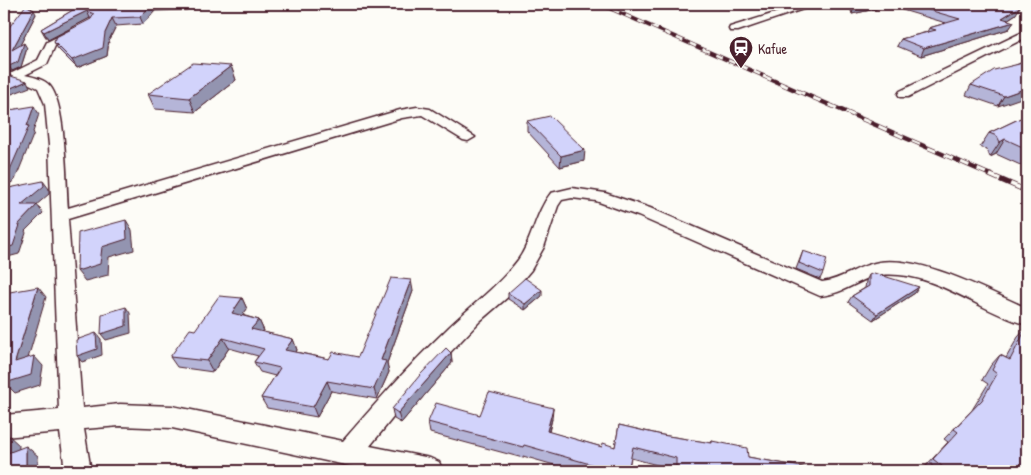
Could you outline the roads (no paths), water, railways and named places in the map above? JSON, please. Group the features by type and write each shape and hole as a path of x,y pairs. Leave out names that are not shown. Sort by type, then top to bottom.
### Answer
{"street":[{"path":"734,29 813,4"},
{"path":"8,76 43,62 55,41 84,27"},
{"path":"904,94 1027,33"},
{"path":"8,76 34,81 43,86 48,92 56,145 71,421 78,471"},
{"path":"60,216 400,114 417,111 425,112 468,137"},
{"path":"349,454 412,377 473,316 502,291 524,265 535,247 550,205 558,196 572,193 599,196 644,212 820,289 835,286 869,270 883,268 914,271 939,279 1027,317"},
{"path":"4,426 120,415 172,417 430,471"}],"railway":[{"path":"600,4 766,77"},
{"path":"763,76 993,176"},
{"path":"990,175 1027,191"}],"place":[{"name":"Kafue","path":"741,69"}]}
